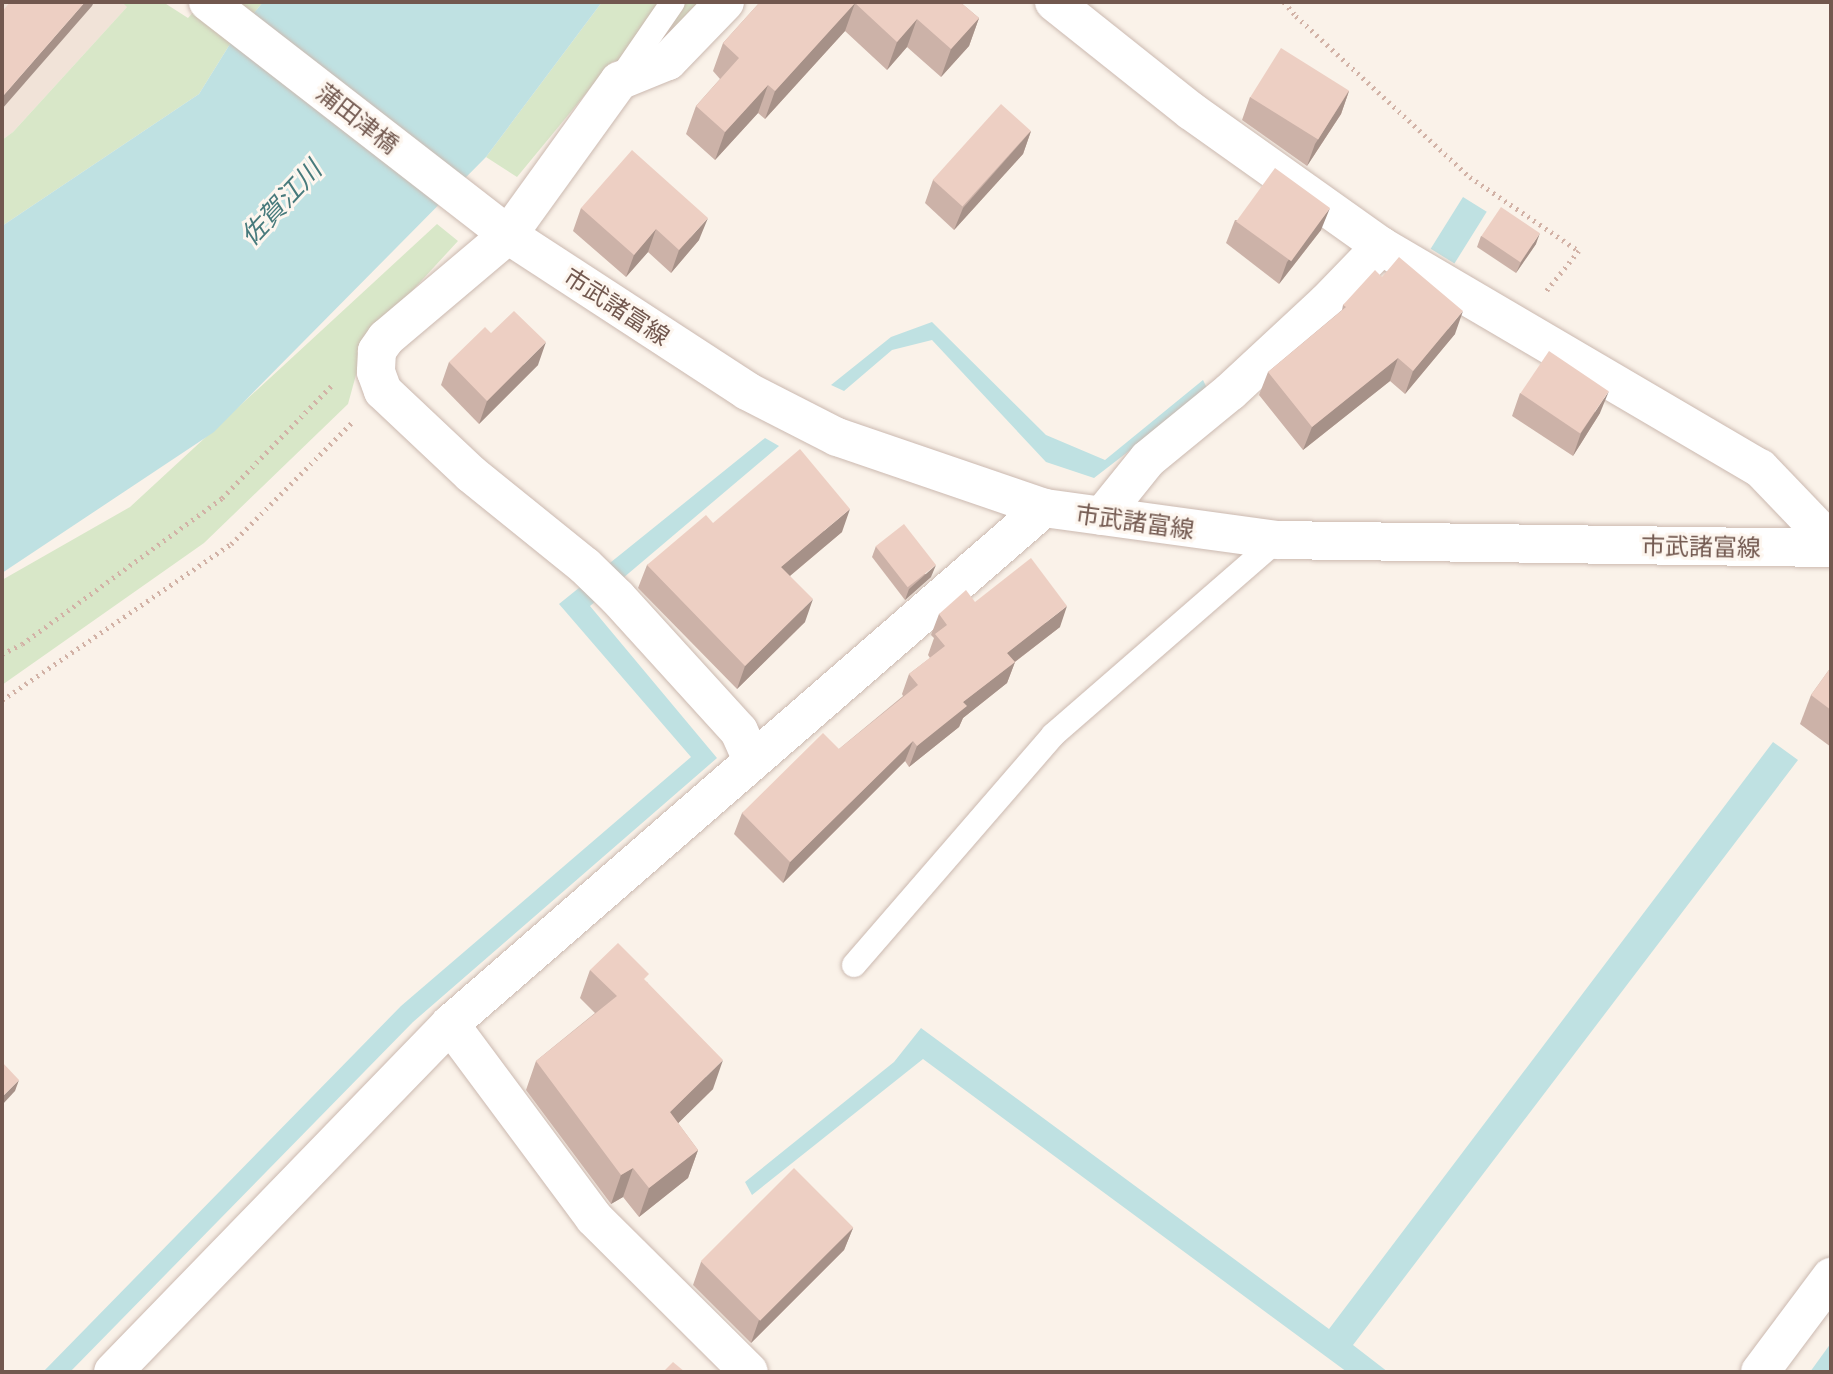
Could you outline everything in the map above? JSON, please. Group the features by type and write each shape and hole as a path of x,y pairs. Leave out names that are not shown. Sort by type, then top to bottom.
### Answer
{"street":[{"name":"蒲田津橋","path":"208,2 508,235"},
{"path":"724,2 668,61 619,81 508,235 386,338 377,351 376,372 383,391 471,474 585,566 617,597 739,731 752,760"},
{"path":"1054,2 1192,111 1381,246 1760,468 1831,542"},
{"name":"市武諸富線","path":"508,235 747,391 836,437 1044,508 1277,540 1831,548"},
{"path":"1102,516 1149,459 1230,392 1327,302 1381,246"},
{"path":"113,1372 450,1024 1044,508"},
{"path":"450,1024 594,1218 749,1372"},
{"path":"1760,1372 1831,1277"}],"lane":[{"path":"619,81 673,2"},
{"path":"854,965 1053,735 1277,540"}],"path":[{"path":"1284,2 1470,177 1579,251 1518,326"},
{"path":"2,654 22,644 222,498 350,367 377,351"},
{"path":"2,700 230,544 383,391"}],"shaded area":[{"path":"2,2 122,2 128,6 13,132 2,140"}],"green space":[{"path":"122,2 163,2 188,18 202,2 263,2 235,36 199,94 2,226 2,140 13,132 127,7"},
{"path":"602,2 708,2 663,51 612,62 517,177 486,157"},
{"path":"437,224 458,241 365,342 348,404 204,543 2,685 2,580 130,507"}],"water":[{"name":"佐賀江川","path":"263,2 602,2 486,157 214,432 2,573 2,226 199,94 235,36"},
{"path":"1463,197 1487,212 1454,264 1431,249"},
{"path":"932,322 1046,435 1105,460 1203,380 1208,390 1094,478 1046,462 932,340 892,350 844,391 831,385 891,337"},
{"path":"765,438 779,446 590,606 717,758 413,1022 70,1372 43,1372 401,1006 691,757 559,604"},
{"path":"1773,742 1798,760 1353,1345 1388,1372 1347,1372 923,1059 752,1195 745,1182 894,1062 921,1028 1329,1329"},
{"path":"1831,1343 1831,1372 1810,1372"}],"building":[{"path":"10,2 85,2 3,96 2,12"},
{"path":"760,2 960,2 979,18 951,49 917,19 897,42 855,3 775,91 768,85 725,132 696,106 739,58 723,43"},
{"path":"1281,48 1349,90 1318,140 1250,97"},
{"path":"1001,104 1031,131 962,207 933,180"},
{"path":"632,150 708,218 679,250 656,229 634,255 581,208"},
{"path":"1275,168 1330,208 1291,261 1236,221"},
{"path":"1501,207 1540,233 1520,262 1481,236"},
{"path":"1399,257 1463,311 1413,371 1398,358 1312,427 1268,372 1346,307 1343,305 1375,270 1382,277"},
{"path":"514,311 546,342 487,401 449,362 485,327 491,333"},
{"path":"1549,351 1609,391 1580,434 1520,393"},
{"path":"800,449 850,509 781,567 813,599 745,666 647,565 706,515 713,523"},
{"path":"904,524 936,565 908,587 876,546"},
{"path":"1031,558 1067,606 1007,653 1015,662 963,702 967,706 917,746 913,741 790,862 742,813 823,733 839,749 918,685 909,674 945,646 935,634 947,625 939,614 966,590 975,602"},
{"path":"1831,667 1831,710 1811,695"},
{"path":"618,943 649,974 644,979 723,1060 670,1112 698,1150 649,1188 633,1168 621,1175 536,1061 617,996 590,970"},
{"path":"2,1062 19,1080 2,1097"},
{"path":"794,1168 853,1227 760,1321 701,1261"},
{"path":"673,1362 685,1372 663,1372"}]}
